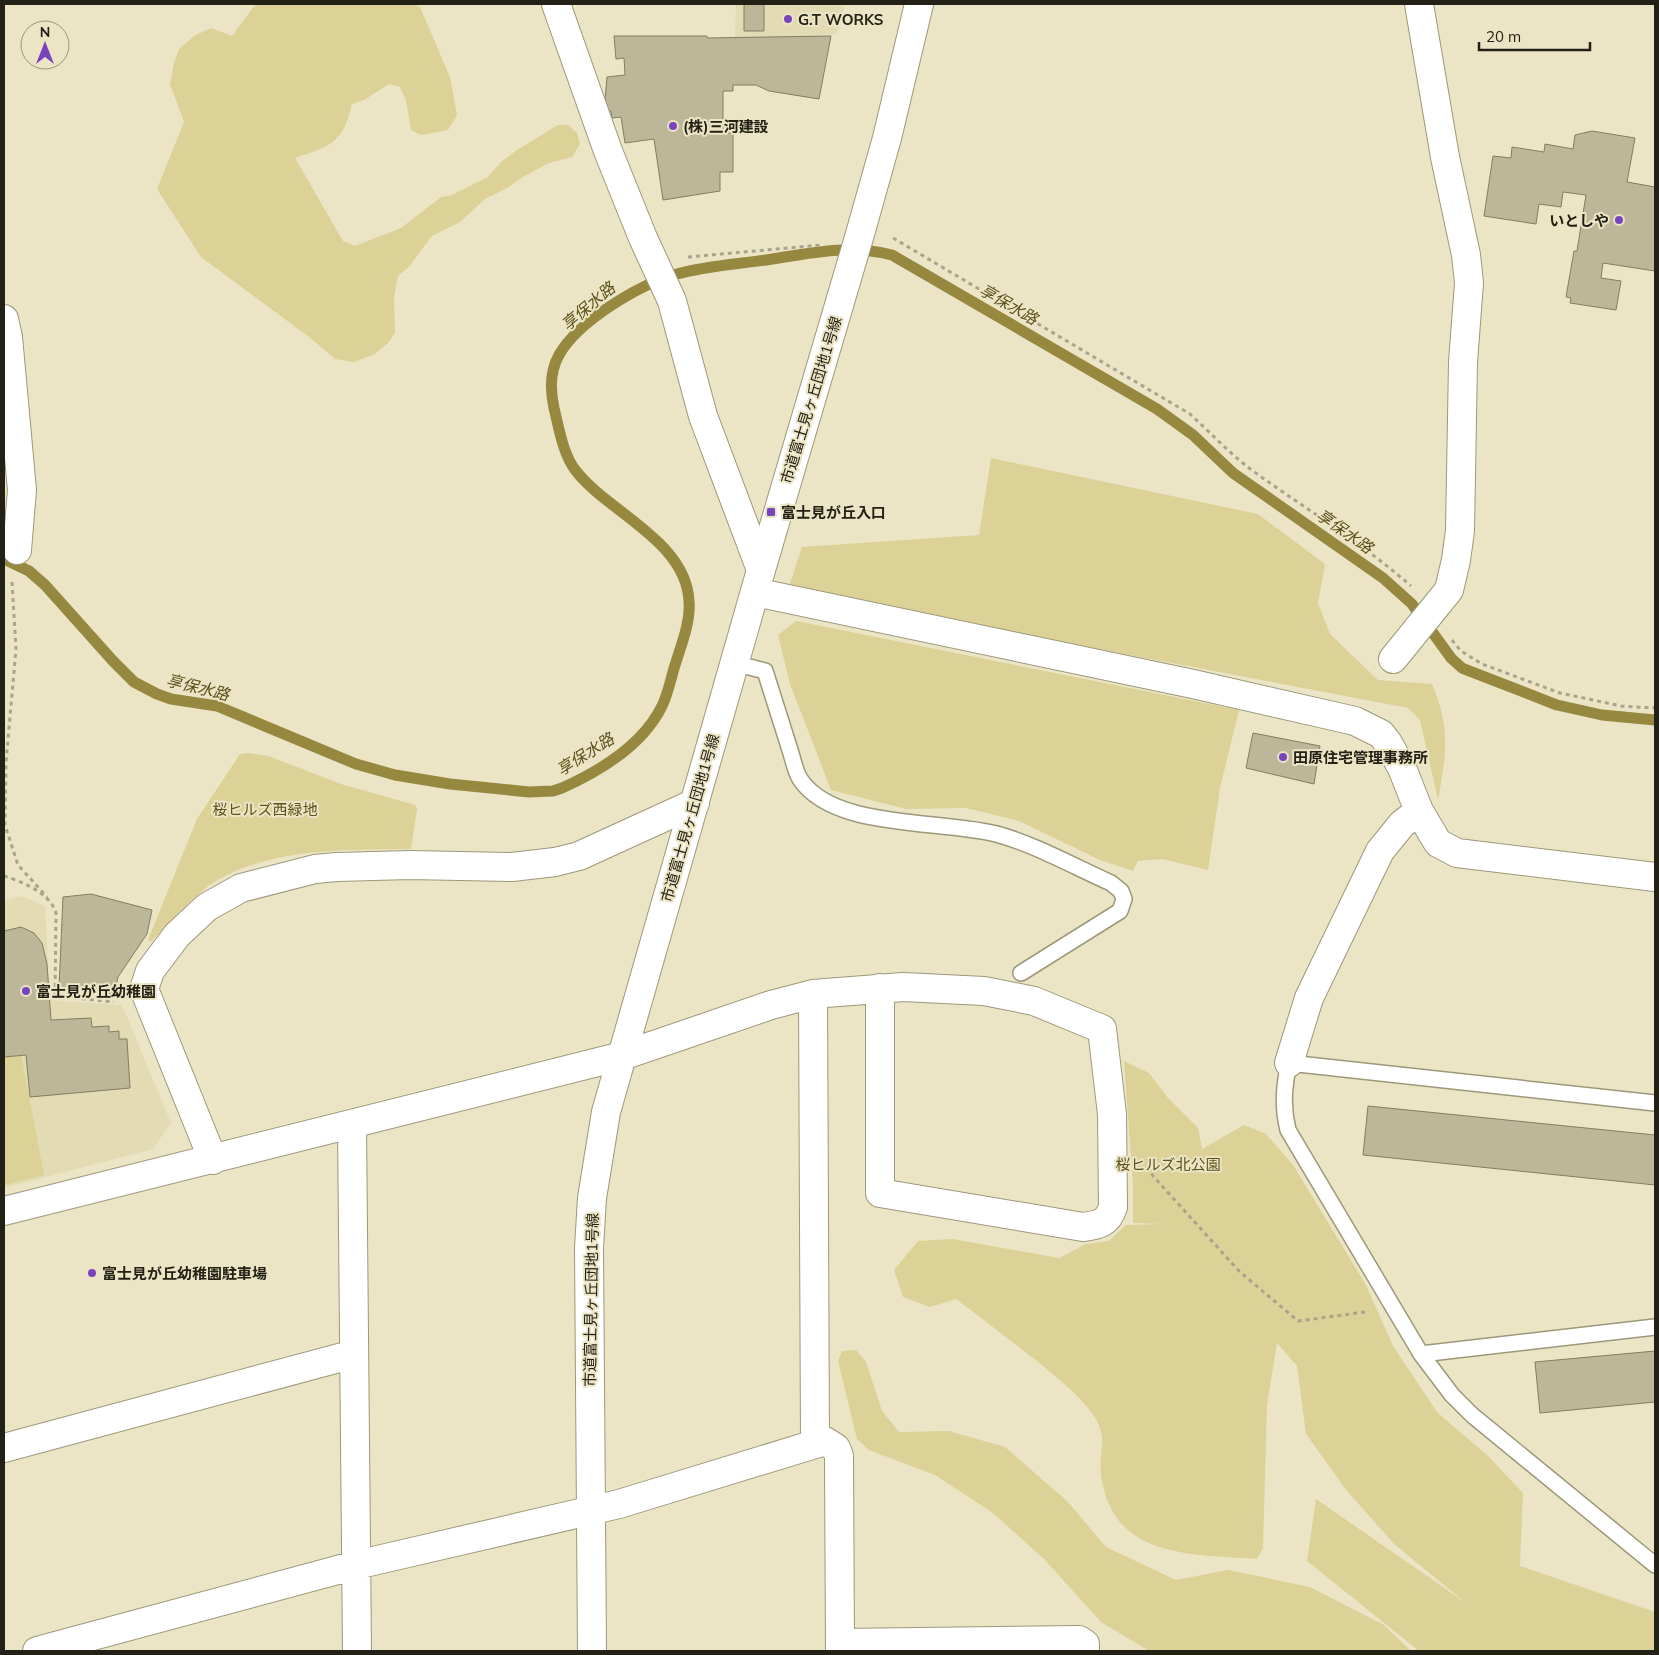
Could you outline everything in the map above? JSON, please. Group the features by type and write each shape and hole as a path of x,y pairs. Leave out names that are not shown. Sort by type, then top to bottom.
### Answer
{"street":[{"path":"556,4 608,151 642,238 661,278 683,334 704,416 758,581 1355,721 1381,734 1388,743 1402,768 1419,811 1438,843 1457,853 1655,877"},
{"name":"市道富士見ヶ丘団地1号線","path":"592,1651 588,1281 590,1223 601,1139 622,1056 734,663 860,234 919,4"},
{"path":"1394,659 1449,590 1453,577 1460,531 1463,362 1469,283 1466,255 1445,157 1419,4"},
{"path":"4,318 8,337 22,490 17,550"},
{"path":"213,1160 144,989 150,971 170,942 207,907 241,888 315,868 410,865 512,867 555,862 579,856 695,803"},
{"path":"1289,1063 1309,998 1380,851 1402,824 1419,811"},
{"path":"4,1211 622,1056 779,1003 813,994 880,988 966,989 1004,994 1034,1001 1102,1029 1110,1082 1113,1144 1113,1207 1110,1216 1104,1222 1083,1227 880,1194 880,988"},
{"path":"813,994 815,1443"},
{"path":"352,1125 357,1651"},
{"path":"4,1448 354,1354"},
{"path":"37,1651 356,1565 591,1511 825,1441 831,1443 839,1456 840,1647 1079,1640 1085,1644 1085,1651"}],"lane":[{"path":"734,663 765,671 800,778 812,792 830,803 859,814 893,821 975,829 999,835 1111,883 1121,891 1124,899 1120,911 1021,973"},
{"path":"1655,1103 1289,1063 1283,1098 1288,1130 1395,1307 1421,1354 1452,1395 1472,1415 1655,1565"},
{"path":"1421,1354 1655,1328"}],"path":[{"path":"887,236 896,239 991,298 1190,414 1246,466 1358,543 1436,608 1452,641 1461,651 1482,664 1578,698 1621,706 1655,708"},
{"path":"682,258 830,244"},
{"path":"17,550 12,576 16,649 6,762 5,825 18,865 54,905 56,913 55,996 115,1002"},
{"path":"4,876 47,897"},
{"path":"1143,1160 1153,1176 1239,1272 1298,1321 1395,1307"}],"shaded area":[{"name":"G.T WORKS","path":"736,4 845,4 837,34 758,39 735,38"},
{"path":"22,896 45,906 50,1000 122,1005 171,1123 153,1149 4,1188 4,900"}],"green space":[{"path":"414,4 420,7 450,77 457,115 448,130 421,135 411,130 406,100 400,87 389,84 364,100 352,104 344,127 334,141 318,150 295,158 343,241 355,246 401,228 441,197 452,195 488,177 500,163 517,150 558,125 568,125 577,133 580,144 572,157 549,163 521,178 509,187 485,199 460,222 432,236 408,268 398,276 394,297 395,333 388,343 375,354 354,362 335,359 309,337 201,257 157,189 184,122 170,84 179,49 194,36 211,28 232,36 255,5"},
{"path":"991,458 1258,514 1325,564 1318,603 1330,634 1378,680 1432,684 1442,714 1445,742 1445,755 1438,800 1420,720 1408,708 788,590 802,547 979,535"},
{"path":"796,621 1239,710 1220,788 1208,870 1162,859 1138,861 1133,871 1100,860 1019,821 966,808 906,809 831,790 790,684 778,635"},
{"name":"桜ヒルズ西緑地","path":"248,753 268,756 341,784 415,805 417,809 411,849 330,851 275,859 249,866 224,877 202,891 151,942 148,940 197,819 240,754"},
{"path":"21,1054 44,1175 4,1185 4,1056"},
{"name":"桜ヒルズ北公園","path":"1124,1061 1149,1073 1168,1098 1198,1128 1202,1149 1244,1125 1266,1134 1293,1165 1366,1285 1393,1346 1437,1412 1488,1456 1523,1493 1520,1566 1655,1612 1655,1651 1419,1651 1307,1561 1316,1499 1466,1603 1394,1544 1347,1491 1306,1434 1297,1366 1277,1343 1267,1405 1263,1548 1257,1559 1206,1556 1158,1547 1138,1537 1121,1523 1108,1503 1101,1475 1102,1439 1098,1424 1083,1402 1057,1378 956,1299 930,1307 903,1297 894,1270 918,1241 953,1239 1059,1258 1086,1244 1109,1241 1126,1225 1163,1224 1133,1223 1133,1184"},
{"path":"856,1350 866,1362 882,1411 899,1432 949,1431 1005,1447 1067,1501 1106,1547 1176,1580 1228,1570 1310,1587 1384,1625 1411,1651 1149,1651 1101,1622 1045,1560 993,1513 935,1475 869,1450 857,1439 838,1361 842,1351"}],"building":[{"path":"744,4 764,4 764,31 744,31"},
{"name":"(株)三河建設","path":"614,36 707,36 707,38 831,36 819,99 769,91 756,85 733,85 733,91 723,91 723,133 733,133 733,172 720,172 720,191 663,200 654,139 625,143 621,117 612,118 611,111 604,111 607,77 625,75 624,58 616,59"},
{"name":"いとしや","path":"1592,131 1635,138 1627,182 1655,187 1655,271 1603,263 1601,278 1621,281 1616,310 1570,303 1571,298 1566,297 1574,251 1577,251 1586,195 1563,192 1561,207 1539,204 1536,224 1484,216 1493,156 1511,158 1512,147 1544,152 1545,144 1573,149 1575,135"},
{"name":"田原住宅管理事務所","path":"1253,733 1320,746 1314,784 1246,768"},
{"path":"91,894 152,910 147,934 118,977 114,994 59,988 63,897"},
{"name":"富士見が丘幼稚園","path":"21,927 34,933 42,943 47,964 51,1020 91,1018 92,1027 109,1026 109,1032 119,1031 119,1039 127,1039 130,1088 30,1097 26,1055 4,1057 4,931"},
{"path":"1368,1106 1655,1135 1655,1185 1363,1155"},
{"path":"1655,1351 1655,1402 1540,1413 1535,1362"}],"waterway":[{"name":"享保水路","path":"4,559 29,571 45,585 134,682 157,694 171,699 217,706 356,764 395,775 450,784 529,792 553,791 562,788 591,774 619,755 632,745 654,720 667,694 684,637 689,601 685,580 675,561 644,529 590,486 572,465 560,433 552,394 552,374 559,355 580,329 595,317 628,295 662,279 710,267 814,252 860,250 892,255 1157,409 1193,435 1233,473 1383,578 1412,604 1451,658 1462,668 1557,705 1602,715 1655,720"}],"place":[{"name":"G.T WORKS","path":"788,19"},
{"name":"(株)三河建設","path":"673,126"},
{"name":"いとしや","path":"1619,220"},
{"name":"富士見が丘入口","path":"771,512"},
{"name":"田原住宅管理事務所","path":"1283,757"},
{"name":"富士見が丘幼稚園","path":"26,991"},
{"name":"富士見が丘幼稚園駐車場","path":"92,1273"}]}
